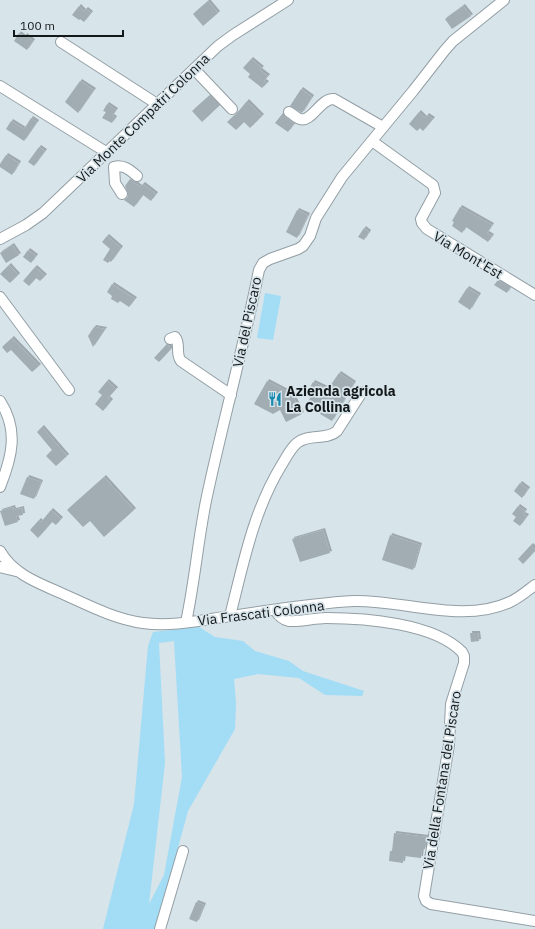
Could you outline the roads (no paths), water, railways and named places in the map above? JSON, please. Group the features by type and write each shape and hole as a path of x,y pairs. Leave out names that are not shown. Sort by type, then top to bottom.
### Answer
{"street":[{"name":"Via Monte Compatri Colonna","path":"0,239 26,225 37,217 229,37 288,0"},
{"name":"Via del Piscaro","path":"186,622 192,594 202,518 249,320 259,270 263,263 270,259 303,246 310,236 316,218 342,177 453,41 504,0"},
{"path":"61,42 157,104"},
{"path":"194,69 232,109"},
{"path":"0,86 104,154 114,167 115,183 122,194"},
{"path":"289,112 299,119 305,119 310,117 326,100 334,99 383,127"},
{"name":"Via Mont'Est","path":"372,141 434,185 435,193 421,219 427,229 535,295"},
{"path":"114,167 122,166 137,176"},
{"path":"0,297 70,390"},
{"path":"170,339 175,337 177,340 178,354 181,361 230,395"},
{"path":"230,616 255,523 263,500 275,476 291,450 298,443 308,438 328,436 337,431 362,392"},
{"path":"0,400 11,425 12,446 9,463 0,487"},
{"name":"Via Frascati Colonna","path":"0,551 18,572 50,588 120,618 154,624 186,622 275,610 363,601 450,610 480,610 511,602 535,585"},
{"path":"0,567 18,572"},
{"name":"Via della Fontana del Piscaro","path":"275,610 280,617 290,621 318,618 344,618 412,626 434,634 460,650 464,656 464,661 451,704 449,745 424,896 426,901 431,904 535,920"},
{"path":"160,929 183,850"}],"place":[{"name":"Azienda agricola La Collina","path":"275,399"}]}
